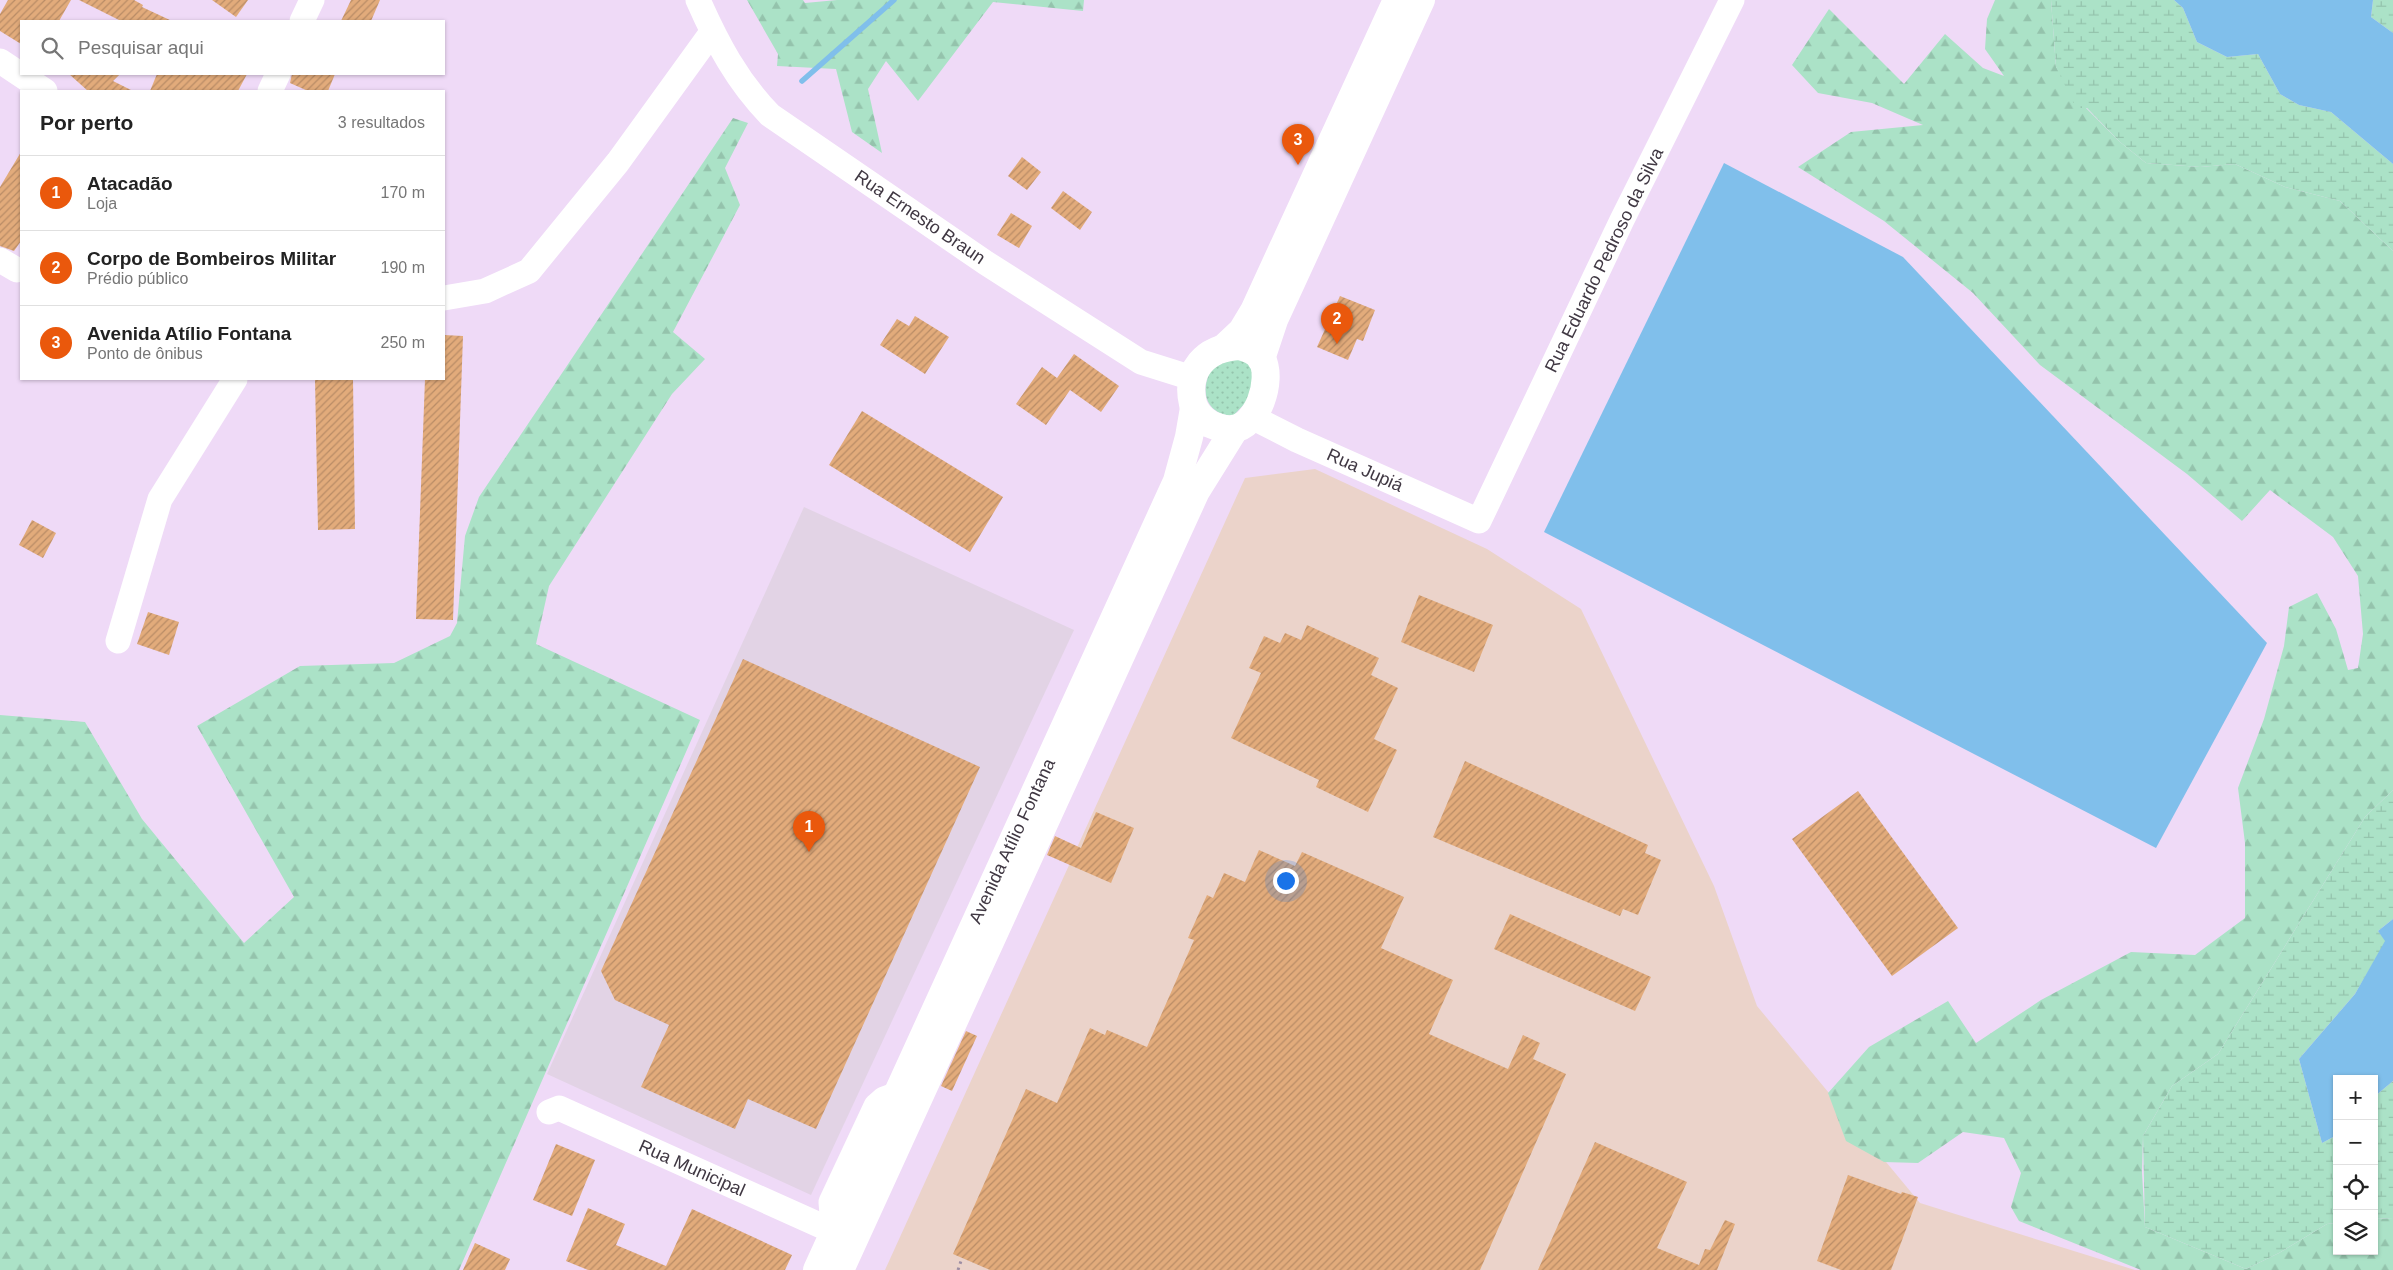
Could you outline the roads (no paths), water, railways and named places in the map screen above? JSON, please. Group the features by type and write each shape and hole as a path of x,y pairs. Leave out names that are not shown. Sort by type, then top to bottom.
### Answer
{"main road":[{"path":"1397,0 1254,310 1242,331 1225,347 1211,353 1200,363 1192,378 1191,392 1194,408 1204,421 1218,428 1243,423 1264,393 1266,377 1262,359 1274,320 1421,0"},
{"path":"1225,347 1245,348 1251,350 1262,359"},
{"name":"Avenida Atílio Fontana","path":"817,1270 895,1095 1177,481 1189,438 1194,408"},
{"name":"Avenida Atílio Fontana","path":"840,1270 1196,491 1243,423"}],"street":[{"path":"302,20 312,0"},
{"name":"Rua Ernesto Braun","path":"698,0 731,68 745,88 770,115 986,263 1142,362 1192,378"},
{"name":"Rua Eduardo Pedroso da Silva","path":"1479,521 1617,229 1732,0"},
{"path":"445,298 485,291 529,271 618,162 712,32"},
{"path":"0,61 20,74"},
{"path":"21,75 44,90"},
{"path":"270,90 278,75"},
{"path":"118,641 160,499 234,380"},
{"name":"Rua Jupiá","path":"1243,423 1297,440 1479,521"},
{"name":"Rua Municipal","path":"549,1112 559,1108 836,1229"}],"water":[{"path":"2174,0 2373,0 2371,17 2393,33 2393,164 2331,112 2299,105 2280,94 2258,54 2227,57 2197,42 2183,8"},
{"path":"1724,163 1903,257 2267,643 2156,848 1544,532"},
{"path":"2393,919 2393,1081 2378,1094 2378,1075 2333,1075 2333,1137 2322,1143 2299,1059 2355,994 2385,941 2378,931"}],"waterway":[{"path":"802,81 894,0"}],"place":[{"name":"Avenida Atílio Fontana","path":"1298,165"},
{"name":"Corpo de Bombeiros Militar","path":"1337,344"},
{"name":"Atacadão","path":"809,852"}]}
